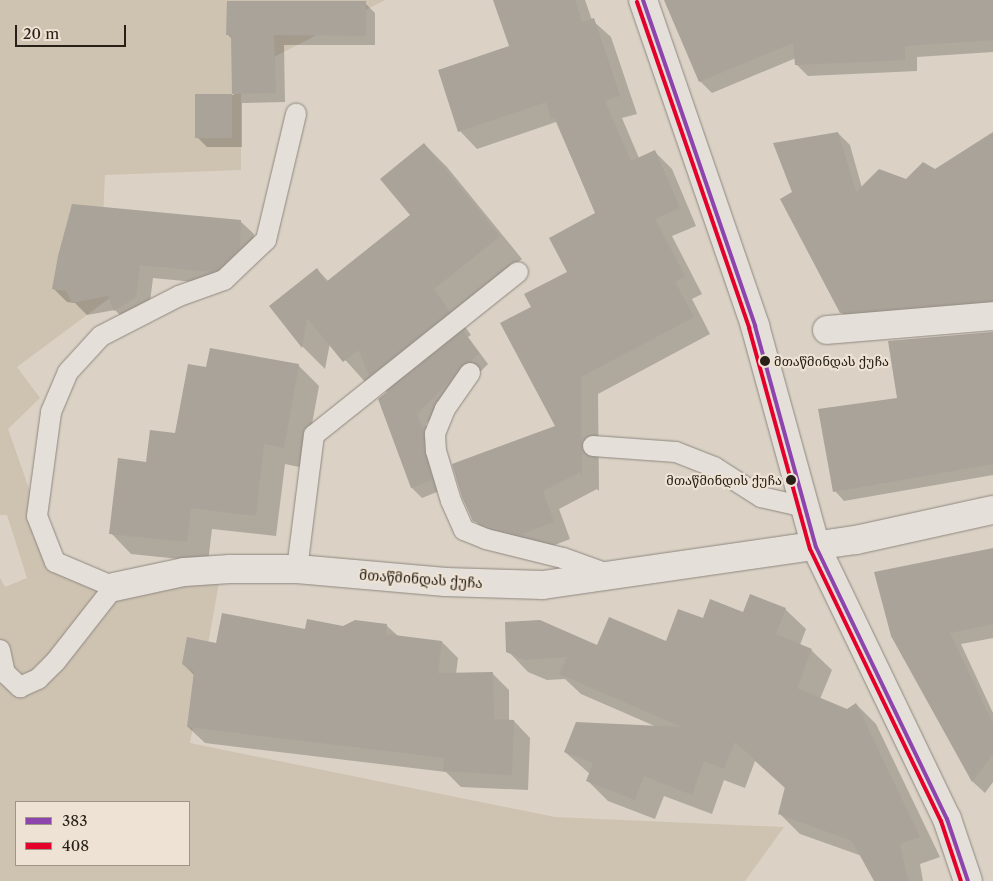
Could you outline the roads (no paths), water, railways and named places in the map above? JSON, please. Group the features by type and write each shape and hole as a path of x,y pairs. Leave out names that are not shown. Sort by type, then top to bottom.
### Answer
{"street":[{"path":"643,0 755,326 816,547 947,819 968,881"},
{"path":"827,330 993,316"},
{"name":"მთაწმინდას ქუჩა","path":"114,587 184,572 230,569 297,569 445,582 543,585 816,547 993,510"}],"lane":[{"path":"0,650 5,673 20,687 38,679 56,661 114,587 55,562 37,516 51,412 68,372 101,336 179,296 224,280 266,240 296,114"},
{"path":"297,569 314,435 518,272"},
{"path":"470,373 445,410 435,434 436,451 451,501 464,530 486,538 564,558 612,575"},
{"path":"593,446 676,452 714,467 761,497 805,507"}],"place":[{"name":"მთაწმინდას ქუჩა","path":"765,361"},
{"name":"მთაწმინდის ქუჩა","path":"791,480"}]}
